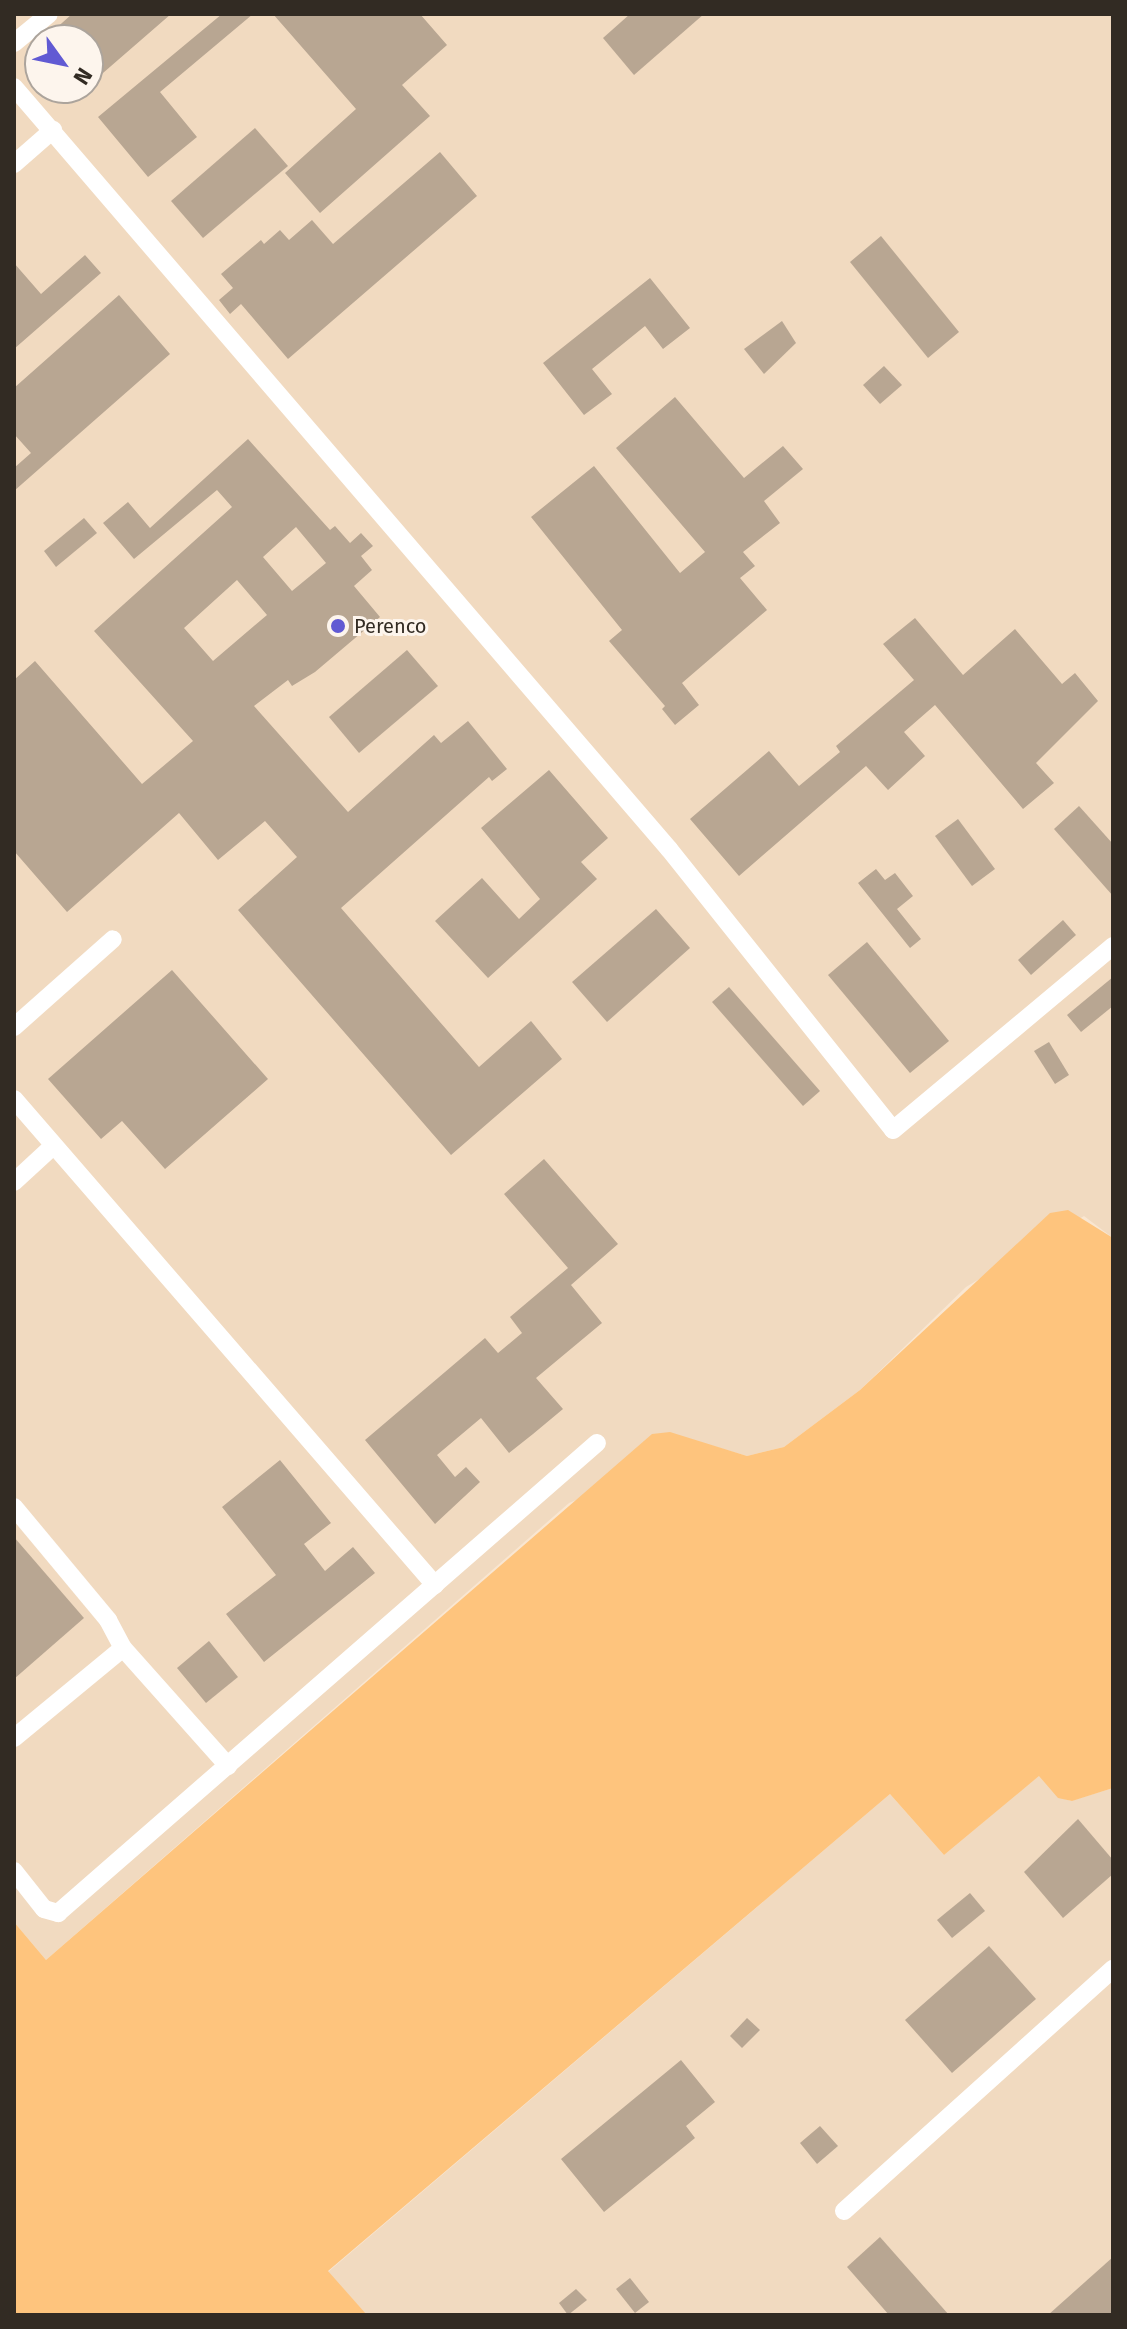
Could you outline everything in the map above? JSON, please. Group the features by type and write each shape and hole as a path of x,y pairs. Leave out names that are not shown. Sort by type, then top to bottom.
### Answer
{"street":[{"path":"14,43 49,14"},
{"path":"14,87 669,849 893,1130 1113,946"},
{"path":"14,164 53,130"},
{"path":"14,1027 113,939"},
{"path":"14,1099 435,1585"},
{"path":"14,1182 53,1146"},
{"path":"14,1871 44,1909 58,1913 597,1443"},
{"path":"14,1507 108,1620 123,1648 228,1766"},
{"path":"14,1738 123,1648"},
{"path":"844,2211 1113,1969"}],"shaded area":[{"path":"14,14 1113,14 1113,1238 1084,1216 966,1287 860,1390 784,1447 747,1456 710,1445 569,1503 46,1960 14,1922"},
{"path":"1068,1210 1113,1238 1113,1788 1072,1801 1058,1798 1039,1776 944,1855 890,1794 328,2271 367,2315 14,2315 14,1922 46,1960 652,1434 670,1432 747,1456 784,1447 860,1390 1050,1213"},
{"path":"1040,1775 1058,1797 1071,1801 1113,1788 1113,2315 367,2315 328,2272 890,1794 944,1855"}],"building":[{"path":"72,14 171,14 104,72 104,24 61,24"},
{"path":"222,14 253,14 160,92 197,137 148,177 98,117"},
{"path":"273,14 420,14 447,45 402,85 430,116 320,213 285,173 356,109"},
{"path":"630,14 704,14 634,75 603,38"},
{"path":"255,128 288,166 203,238 171,201"},
{"path":"440,152 477,196 288,359 241,304 230,314 219,300 233,288 221,274 261,240 264,244 280,230 289,240 312,220 333,244"},
{"path":"881,236 959,332 928,358 850,262"},
{"path":"85,255 101,273 14,349 14,263 41,294"},
{"path":"650,278 690,328 663,349 645,326 592,369 612,394 584,415 543,363"},
{"path":"119,295 170,354 14,491 14,468 31,453 14,434 14,388"},
{"path":"782,321 796,343 764,374 744,349"},
{"path":"884,366 902,385 880,404 863,385"},
{"path":"675,397 744,478 783,446 803,469 764,501 780,523 743,552 755,566 740,578 767,610 682,683 699,705 675,725 662,709 665,706 609,641 622,630 531,517 594,466 680,573 705,552 616,448"},
{"path":"248,439 330,530 335,526 350,543 361,533 373,546 361,556 372,570 354,586 380,617 315,672 292,686 288,680 254,706 348,812 434,735 441,743 468,721 507,769 492,781 489,777 341,908 479,1067 531,1021 562,1059 451,1155 238,910 297,857 265,821 218,860 179,813 67,912 14,851 14,680 35,661 142,784 193,741 94,631 232,507 217,490 134,559 103,523 128,502 150,528","holes":["296,527 326,563 292,591 263,557","237,580 267,615 213,661 184,628"]},
{"path":"84,518 97,533 56,567 44,551"},
{"path":"915,618 963,675 1015,629 1062,684 1075,673 1098,701 1036,763 1054,783 1023,809 935,705 904,732 925,756 888,790 866,766 739,876 690,819 769,751 799,786 840,752 836,746 914,680 883,644"},
{"path":"407,650 438,686 359,753 329,717"},
{"path":"549,770 608,838 581,862 597,879 488,978 435,921 482,878 519,919 540,899 481,828"},
{"path":"1079,806 1113,844 1113,896 1054,829"},
{"path":"958,819 995,869 972,886 935,836"},
{"path":"876,869 885,880 895,873 913,896 897,909 921,939 910,948 858,883"},
{"path":"656,909 690,948 607,1022 572,982"},
{"path":"1063,920 1076,935 1031,975 1018,960"},
{"path":"867,942 949,1041 910,1073 828,975"},
{"path":"172,970 268,1079 165,1169 122,1121 101,1139 48,1079"},
{"path":"1113,977 1113,1006 1081,1032 1067,1015"},
{"path":"729,987 820,1091 803,1106 712,1002"},
{"path":"1049,1042 1069,1075 1055,1084 1034,1051"},
{"path":"544,1159 618,1244 571,1285 602,1323 536,1378 563,1409 533,1434 509,1453 481,1418 437,1455 455,1477 466,1467 480,1482 435,1524 365,1440 485,1338 498,1353 522,1333 510,1317 568,1268 504,1194"},
{"path":"280,1460 331,1523 304,1544 325,1571 353,1547 375,1573 264,1662 226,1614 276,1575 222,1507"},
{"path":"14,1537 84,1618 14,1679"},
{"path":"209,1641 238,1677 206,1703 177,1668"},
{"path":"1078,1819 1113,1860 1113,1874 1063,1918 1024,1872"},
{"path":"970,1893 985,1911 952,1938 937,1920"},
{"path":"989,1946 1036,1999 952,2073 905,2020"},
{"path":"747,2018 760,2030 742,2048 730,2036"},
{"path":"681,2060 715,2102 686,2126 695,2138 604,2212 561,2159"},
{"path":"820,2126 838,2146 817,2164 800,2143"},
{"path":"880,2237 949,2315 889,2315 847,2267"},
{"path":"1113,2257 1113,2315 1048,2315"},
{"path":"630,2278 649,2302 635,2313 616,2289"},
{"path":"576,2289 587,2300 568,2315 559,2303"}],"place":[{"name":"Perenco","path":"338,626"}]}
